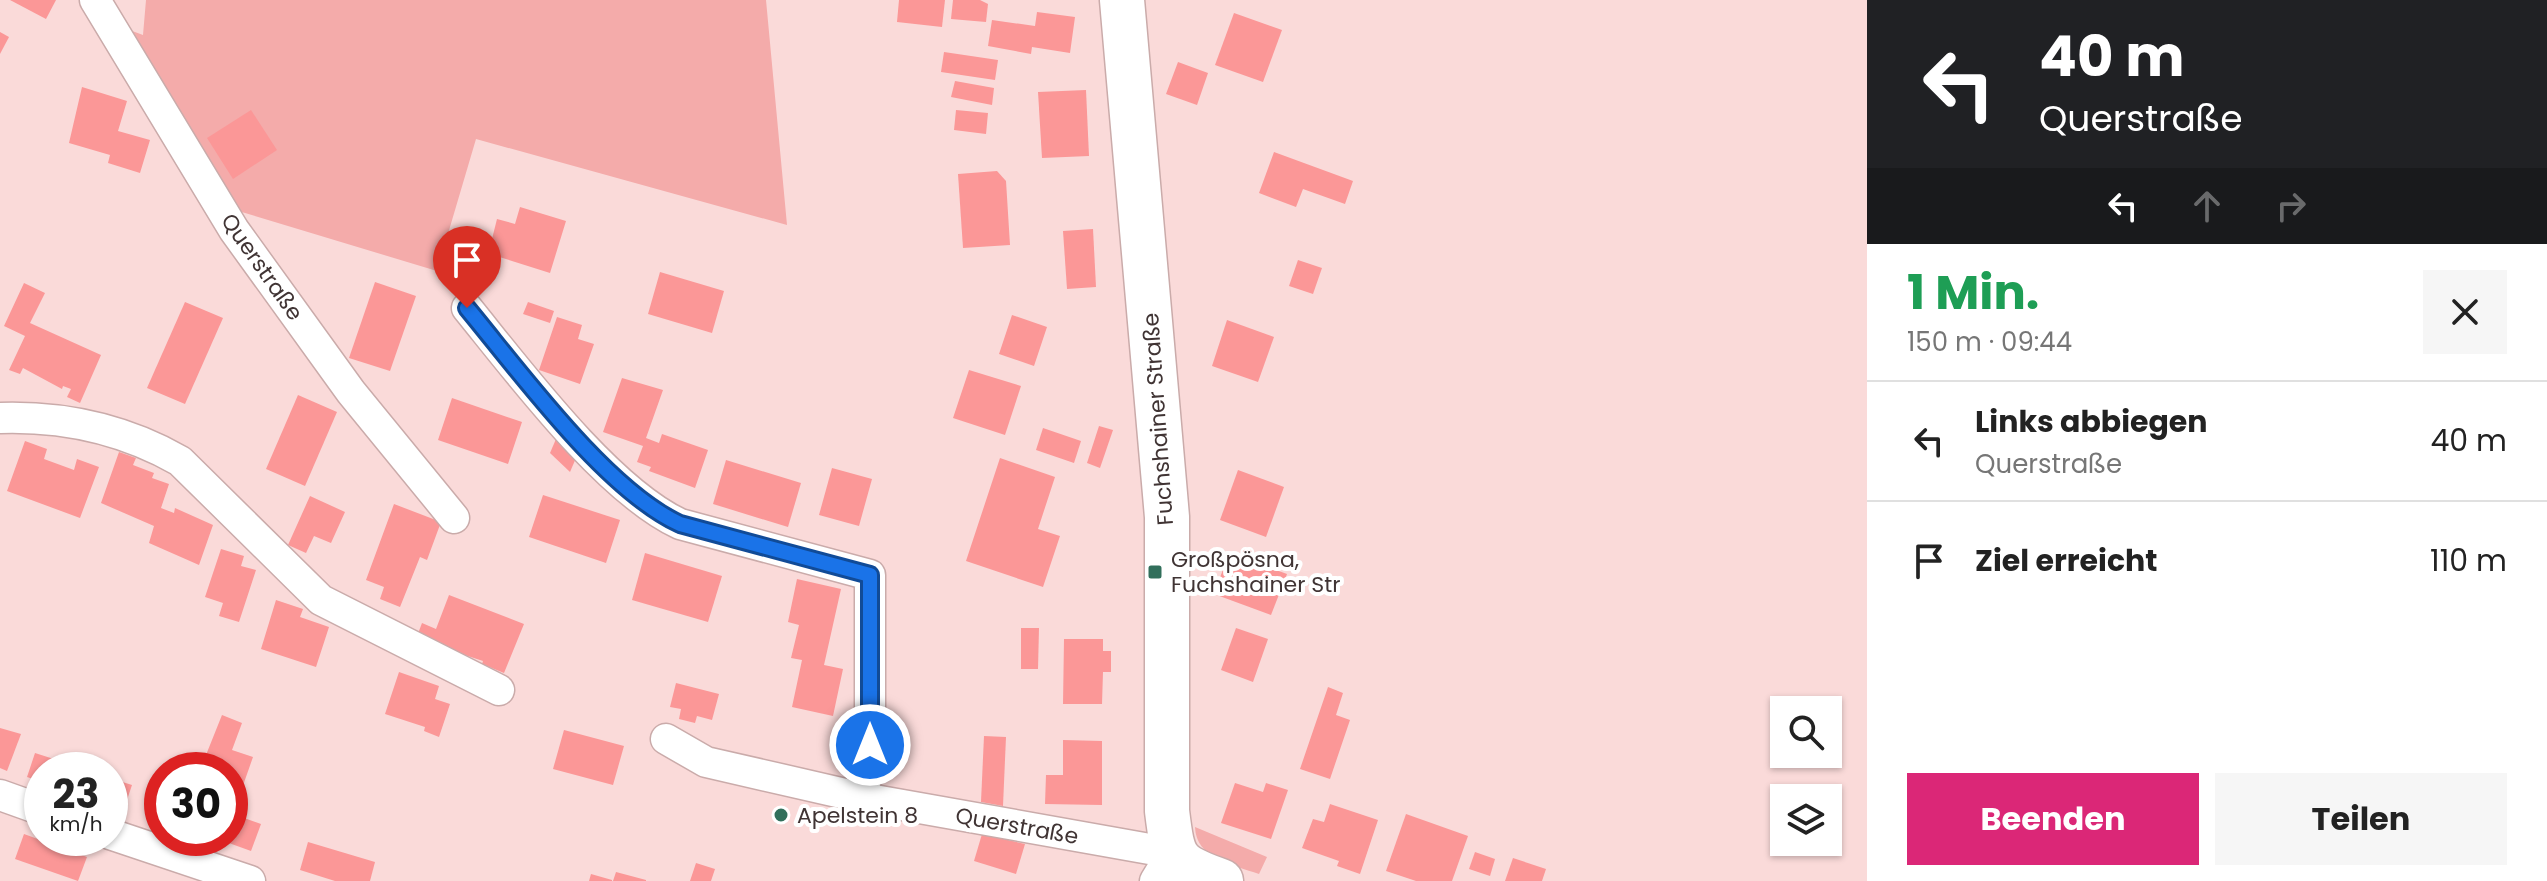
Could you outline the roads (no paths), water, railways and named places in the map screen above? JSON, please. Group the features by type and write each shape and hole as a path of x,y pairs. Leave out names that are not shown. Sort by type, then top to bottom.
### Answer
{"street":[{"name":"Querstraße","path":"95,0 234,230 351,392 454,518"},
{"name":"Fuchshainer Straße","path":"1122,0 1167,517 1167,811 1163,867"},
{"path":"467,308 585,446 657,514 680,524 870,575 870,745 863,798"},
{"path":"0,418 55,419 87,424 158,449 180,461 321,600 499,690"},
{"name":"Querstraße","path":"666,739 706,762 1163,867"},
{"path":"0,795 24,804"},
{"path":"128,840 250,881"},
{"path":"1163,867 1186,869 1221,881"}],"place":[{"name":"Großpösna, Fuchshainer Str","path":"1155,572"},
{"name":"Apelstein 8","path":"781,815"}]}
